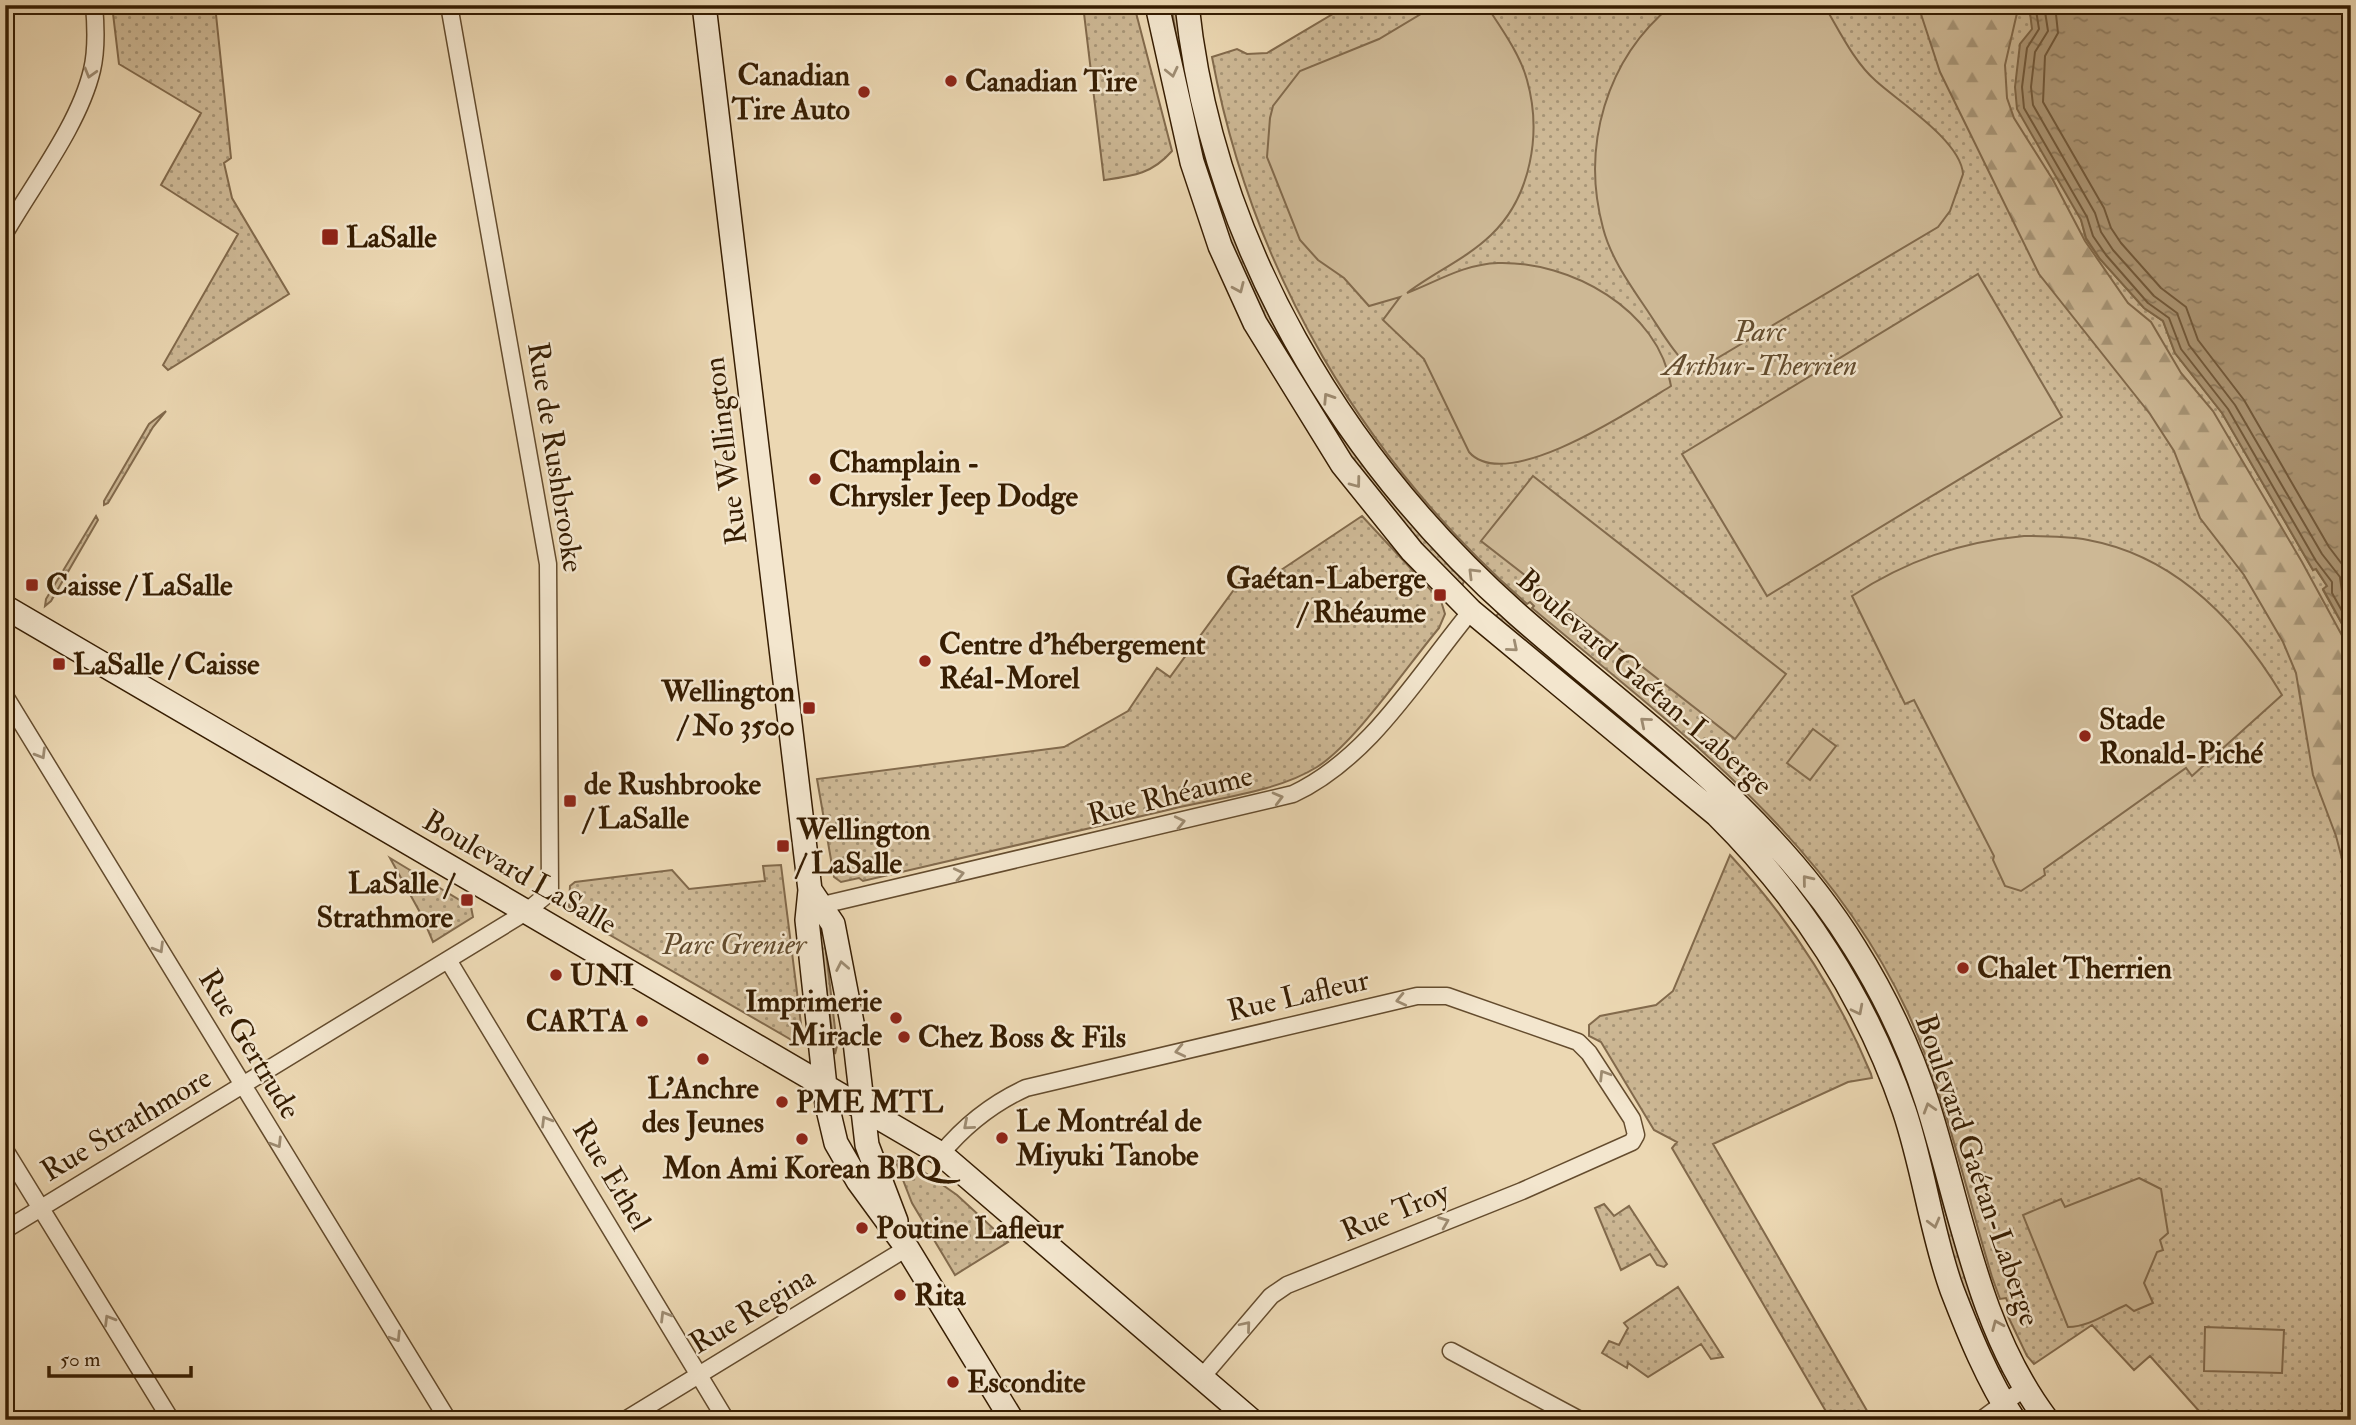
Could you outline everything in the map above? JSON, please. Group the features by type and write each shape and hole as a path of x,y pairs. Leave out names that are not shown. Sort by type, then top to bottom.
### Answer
{"main road":[{"name":"Rue Wellington","path":"704,5 813,901 807,920 831,1130 842,1154 907,1248 1012,1420"},
{"name":"Boulevard Gaétan-Laberge","path":"1157,5 1186,139 1220,246 1269,347 1313,421 1368,499 1412,551 1471,611 1717,815 1759,858 1795,902 1832,961 1884,1061 1904,1111 1952,1289 2009,1411"},
{"name":"Boulevard Gaétan-Laberge","path":"1187,5 1212,132 1251,247 1295,343 1349,429 1446,545 1516,613 1707,775 1758,822 1810,883 1854,947 1894,1020 1913,1063 1927,1100 1979,1282 2026,1387 2047,1420"},
{"path":"1186,139 1212,132"},
{"name":"Boulevard LaSalle","path":"10,614 941,1154 1251,1420"},
{"name":"Rue Wellington","path":"813,901 833,924 854,1033 867,1145 907,1248"}],"street":[{"path":"5,233 65,130 86,88 96,50 94,5"},
{"name":"Rue de Rushbrooke","path":"449,5 548,564 551,883 547,897 526,912"},
{"name":"Rue Rhéaume","path":"813,901 1212,815 1299,791 1332,772 1362,744 1471,611"},
{"name":"Rue Gertrude","path":"5,696 448,1420"},
{"name":"Rue Strathmore","path":"5,1230 526,912"},
{"name":"Rue Ethel","path":"448,960 726,1420"},
{"name":"Rue Lafleur","path":"941,1154 973,1119 1026,1088 1430,995 1447,996 1578,1042 1590,1053 1632,1119 1636,1135"},
{"name":"Rue Troy","path":"1202,1377 1271,1296 1287,1285 1522,1191 1626,1146 1636,1135"},
{"path":"5,1150 171,1420"},
{"name":"Rue Regina","path":"625,1420 907,1248"},
{"path":"1451,1351 1580,1420"},
{"path":"1981,1420 2009,1411 2026,1387"}],"green space":[{"path":"112,5 215,5 231,158 224,163 232,198 289,294 168,370 163,365 238,234 161,185 201,113 119,64"},
{"path":"1083,5 1134,5 1172,151 1157,165 1141,173 1104,180"},
{"path":"1171,5 1178,5 1199,122 1196,123 1184,82"},
{"name":"Parc Arthur-Therrien","path":"1348,5 2015,5 2017,13 2030,13 2086,239 2100,259 2144,308 2163,321 2175,353 2222,413 2313,570 2315,568 2327,586 2323,590 2351,640 2351,1420 2207,1420 2150,1356 2134,1370 2092,1325 2034,1364 2027,1356 2005,1310 2010,1308 2006,1298 2000,1299 1992,1277 1944,1109 1921,1043 1874,949 1835,892 1791,839 1743,789 1692,742 1532,608 1534,606 1530,602 1527,604 1468,548 1414,488 1366,424 1323,357 1286,287 1255,213 1230,136 1212,57 1237,49 1247,54 1267,53"},
{"path":"1436,5 1486,5 1510,41 1524,70 1531,100 1533,142 1524,183 1505,220 1471,251 1407,293 1462,270 1486,264 1526,265 1554,271 1607,295 1630,313 1649,334 1663,359 1671,386 1601,428 1570,443 1540,456 1511,463 1487,462 1469,452 1424,359 1383,320 1400,297 1369,306 1344,278 1318,260 1300,240 1267,157 1273,106 1300,71 1379,39"},
{"path":"1672,5 1824,5 1861,65 1941,136 1960,161 1963,174 1950,211 1938,227 1694,372 1670,344 1616,261 1603,228 1595,166 1604,106 1615,78 1630,51 1649,27"},
{"path":"1918,5 2015,5 2017,13 2005,65 2007,98 2014,118 2053,180 2085,241 2128,303 2151,322 2181,373 2213,411 2302,562 2351,652 2351,893 2336,836 2313,775 2296,673 2283,642 2244,575 2200,518 2174,451 2150,414 2039,274 1940,72"},
{"path":"1207,149 1253,280 1280,338 1302,376 1350,448 1405,517 1464,581 1462,586 1376,490 1337,439 1302,385 1243,272 1220,212 1201,150"},
{"path":"1978,274 2062,417 1767,596 1682,454"},
{"path":"166,411 153,427 108,503 104,505 149,424"},
{"path":"1533,476 1786,674 1735,739 1481,541"},
{"path":"96,516 98,520 51,601 45,606 46,599"},
{"path":"1362,516 1441,601 1445,614 1439,628 1381,702 1348,740 1317,767 1284,783 1246,793 863,881 859,878 841,882 834,877 817,779 1064,747 1128,711 1157,668 1170,677 1241,580 1253,586 1263,582"},
{"name":"Stade Ronald-Piché","path":"2024,536 2088,540 2120,548 2176,577 2224,618 2265,668 2282,695 2192,776 2186,768 2044,869 2045,875 2021,891 2005,886 1993,860 1994,856 1914,700 1905,704 1852,596 1913,563 1934,555 1977,543"},
{"path":"1499,613 1714,798 1792,880 1826,925 1823,927 1495,617"},
{"path":"1813,729 1836,746 1810,780 1787,763"},
{"path":"1730,855 1773,905 1810,958 1843,1014 1872,1078 1848,1082 1713,1144 1870,1416 1864,1420 1831,1420 1672,1148 1677,1142 1654,1130 1601,1042 1589,1036 1589,1025 1600,1016 1656,1005 1673,991"},
{"path":"390,858 471,907 473,917 433,942"},
{"name":"Parc Grenier","path":"781,865 802,1032 795,1042 577,916 569,907 570,886 575,882 672,870 689,889 765,881 763,866"},
{"path":"824,934 837,1046 835,1054 819,935"},
{"path":"1847,957 1870,996 1905,1074 1958,1254 1978,1311 2005,1370 2003,1372 1999,1371 1976,1324 1844,960"},
{"path":"901,1156 957,1195 1008,1242 955,1275 912,1203 896,1162"},
{"path":"2139,1178 2161,1189 2168,1233 2160,1240 2163,1250 2157,1252 2144,1283 2153,1303 2134,1311 2126,1305 2091,1322 2068,1327 2023,1215 2061,1199 2065,1207"},
{"path":"1604,1204 1614,1216 1629,1206 1667,1264 1664,1267 1657,1265 1650,1254 1621,1270 1595,1208"},
{"path":"1678,1287 1723,1357 1711,1359 1701,1344 1648,1377 1628,1363 1627,1368 1602,1353 1609,1341 1619,1345 1628,1328 1624,1323"},
{"path":"2205,1327 2284,1330 2282,1373 2204,1371"}],"water":[{"path":"2015,5 2351,5 2351,640 2323,589 2327,586 2316,569 2313,570 2222,413 2175,353 2163,321 2144,308 2100,259 2086,238 2081,220 2017,109 2015,87 2020,44 2032,29 2030,13 2017,13"}],"place":[{"name":"Canadian Tire","path":"951,81"},
{"name":"Canadian Tire Auto","path":"864,92"},
{"name":"LaSalle","path":"330,237"},
{"name":"Champlain - Chrysler Jeep Dodge","path":"815,479"},
{"name":"Caisse / LaSalle","path":"32,585"},
{"name":"Gaétan-Laberge / Rhéaume","path":"1440,595"},
{"name":"Centre d'hébergement Réal-Morel","path":"925,661"},
{"name":"LaSalle / Caisse","path":"59,664"},
{"name":"Wellington / No 3500","path":"809,708"},
{"name":"Stade Ronald-Piché","path":"2085,736"},
{"name":"de Rushbrooke / LaSalle","path":"570,801"},
{"name":"Wellington / LaSalle","path":"783,846"},
{"name":"LaSalle / Strathmore","path":"467,900"},
{"name":"Chalet Therrien","path":"1963,968"},
{"name":"UNI","path":"556,975"},
{"name":"Imprimerie Miracle","path":"896,1018"},
{"name":"CARTA","path":"642,1021"},
{"name":"Chez Boss & Fils","path":"904,1037"},
{"name":"L'Anchre des Jeunes","path":"703,1059"},
{"name":"PME MTL","path":"782,1102"},
{"name":"Le Montréal de Miyuki Tanobe","path":"1002,1138"},
{"name":"Mon Ami Korean BBQ","path":"802,1139"},
{"name":"Poutine Lafleur","path":"862,1228"},
{"name":"Rita","path":"900,1295"},
{"name":"Escondite","path":"953,1382"}]}
